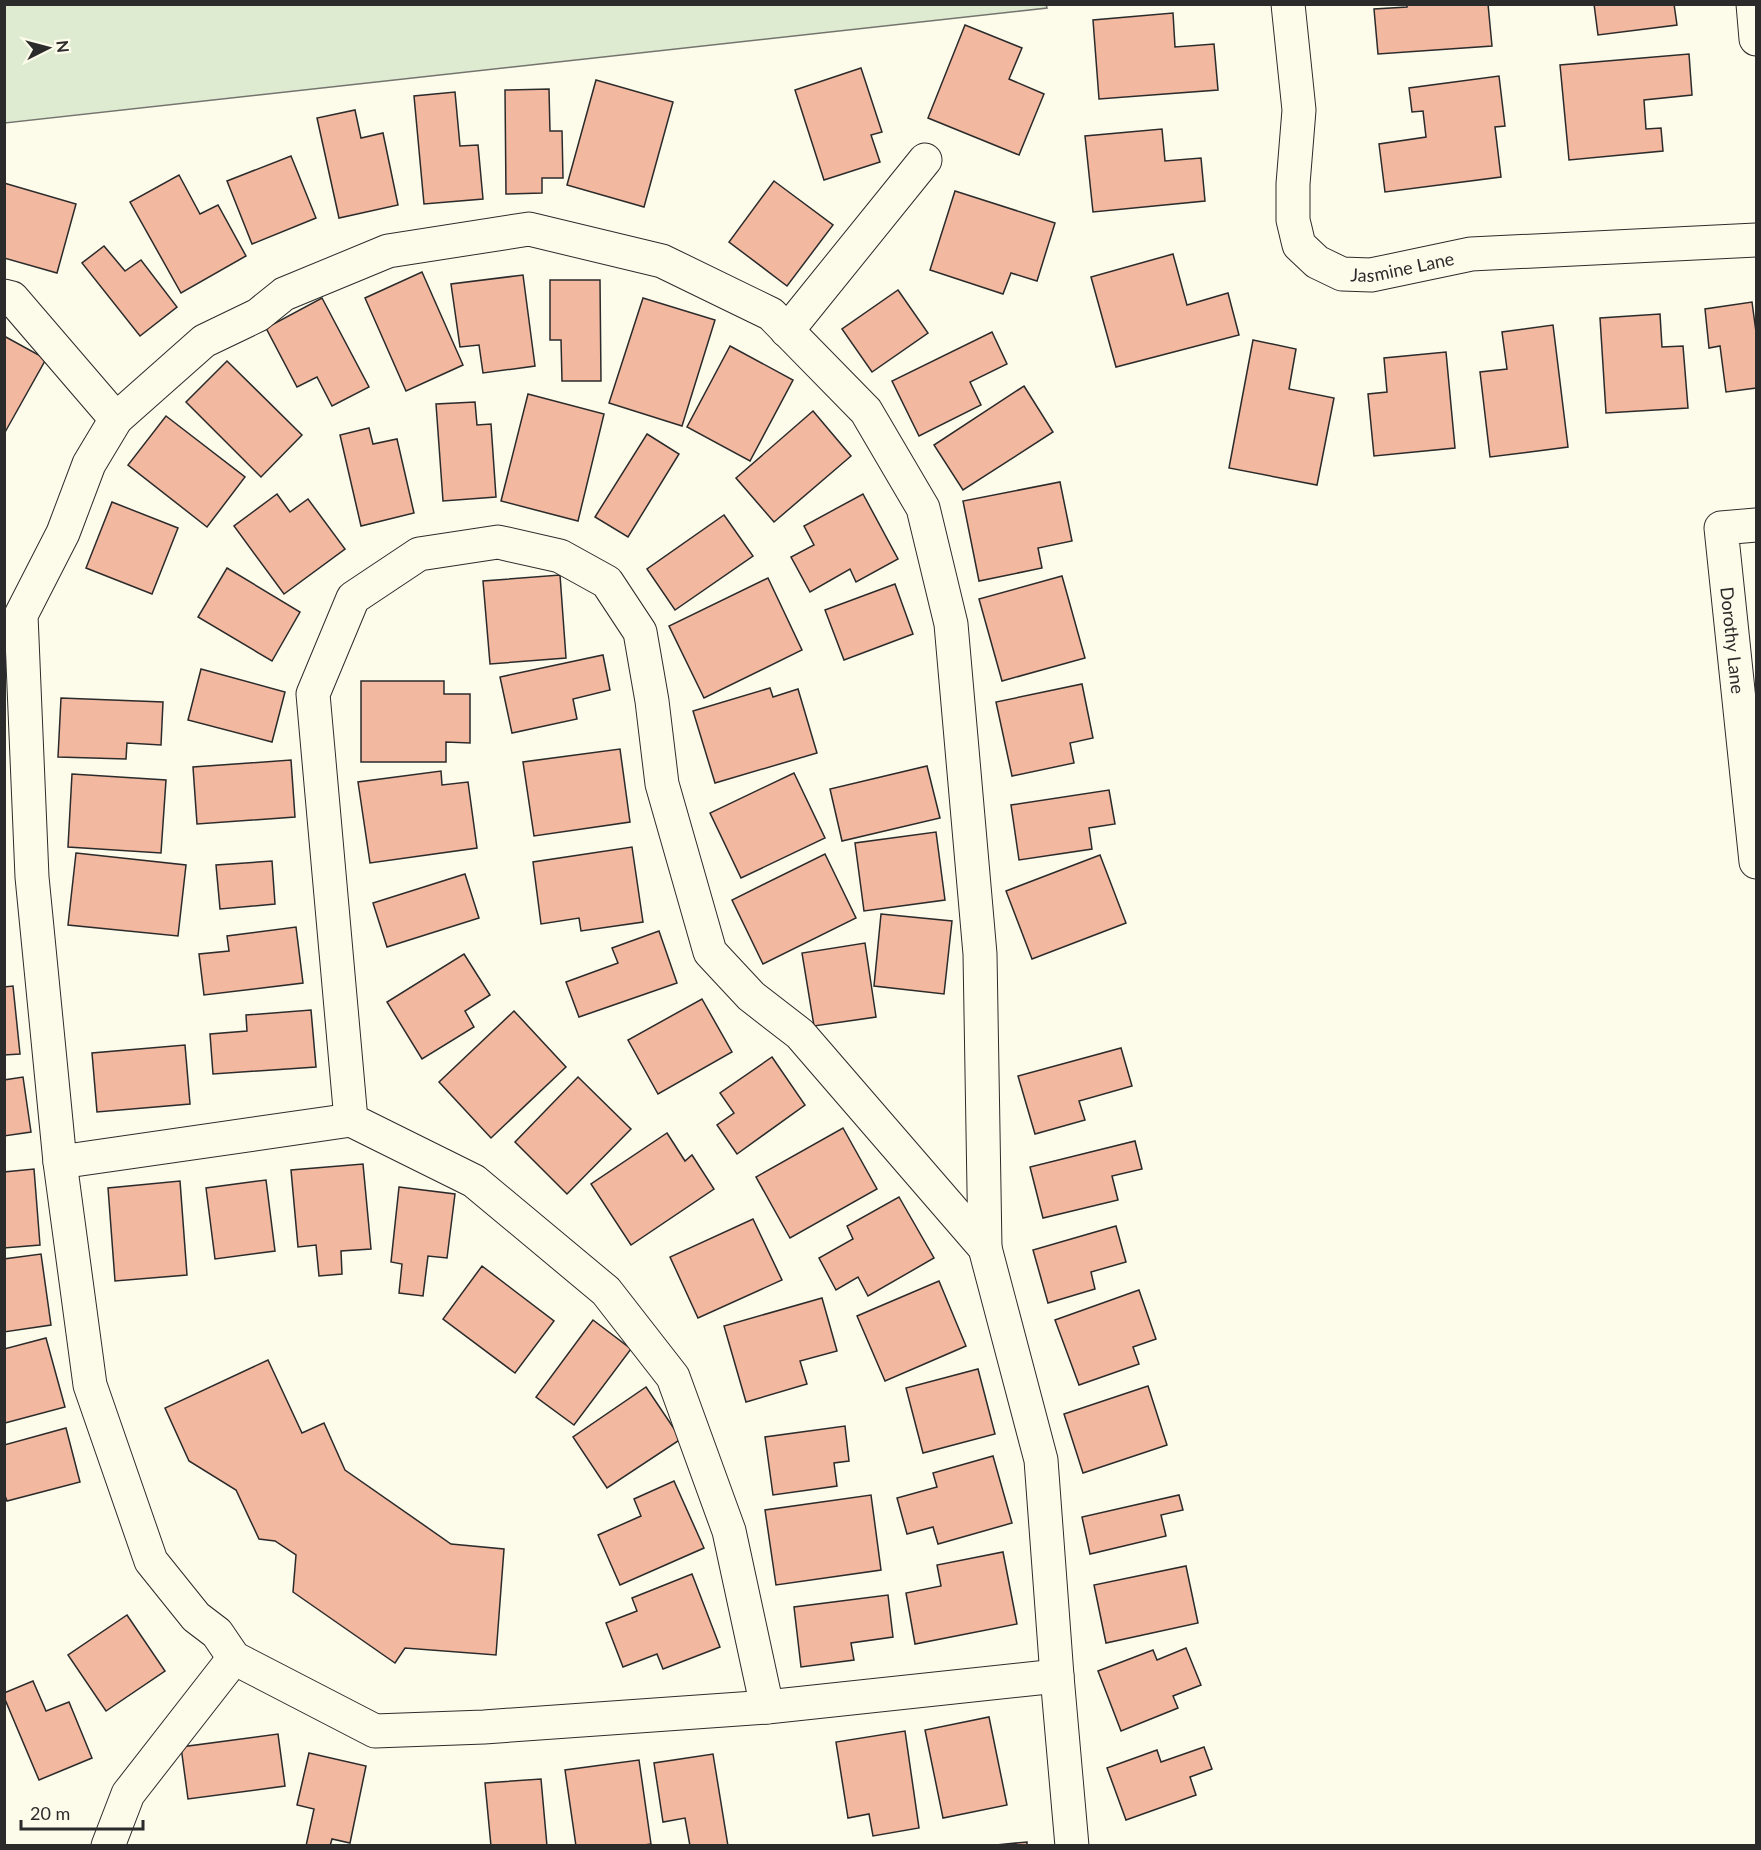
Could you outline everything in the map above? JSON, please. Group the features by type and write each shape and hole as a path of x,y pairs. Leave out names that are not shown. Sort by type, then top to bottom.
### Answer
{"street":[{"name":"Jasmine Lane","path":"1288,4 1299,110 1293,184 1293,220 1299,245 1317,262 1342,274 1371,275 1471,254 1756,240"},
{"path":"1753,4 1756,39"},
{"path":"786,331 925,160"},
{"path":"1057,1676 767,1707 484,1727 375,1731 234,1658 217,1633 196,1617 151,1561 90,1386 60,1162 32,877 21,615 63,533 89,464 117,419 204,341 258,315 284,294 388,251 529,229 662,261 771,314 866,411 923,508 951,624 980,954 985,1248 1041,1460 1072,1845"},
{"path":"4,296 12,298 117,419"},
{"name":"Dorothy Lane","path":"1756,525 1721,528 1756,862"},
{"path":"351,1120 313,694 353,598 419,554 498,542 560,556 607,582 640,632 652,701 662,784 710,952 750,996 800,1034 985,1248"},
{"path":"60,1162 351,1120 474,1181 606,1292 673,1377 729,1531 767,1707"},
{"path":"108,1845 128,1794 234,1658"}],"green space":[{"path":"1046,4 1047,8 5,123 5,5"}],"building":[{"path":"1407,4 1488,4 1492,46 1378,54 1374,9 1407,7"},
{"path":"1594,4 1674,4 1677,25 1598,35"},
{"path":"1173,13 1175,47 1214,44 1218,90 1099,99 1093,20"},
{"path":"965,25 1022,48 1009,79 1044,94 1019,155 928,118"},
{"path":"1689,54 1692,95 1644,100 1646,129 1661,128 1663,151 1569,160 1560,65"},
{"path":"861,68 882,132 871,135 880,162 824,180 795,90"},
{"path":"1499,76 1505,126 1495,127 1501,177 1385,192 1379,144 1426,137 1423,111 1412,112 1409,88"},
{"path":"596,80 673,102 644,207 567,185"},
{"path":"549,89 550,131 562,131 563,178 542,178 542,193 506,194 505,90"},
{"path":"455,92 460,146 478,145 483,199 424,204 414,96"},
{"path":"355,110 361,138 383,133 398,205 339,218 317,118"},
{"path":"1162,129 1165,161 1201,158 1205,201 1093,212 1085,136"},
{"path":"291,156 316,218 252,244 227,181"},
{"path":"179,175 200,214 218,205 246,256 181,293 130,202"},
{"path":"774,181 833,225 787,286 729,242"},
{"path":"4,183 76,204 57,273 4,258"},
{"path":"955,191 1055,223 1037,281 1011,273 1003,294 930,270"},
{"path":"104,246 125,271 141,260 177,307 140,336 82,263"},
{"path":"1173,254 1187,305 1228,293 1239,335 1116,367 1091,277"},
{"path":"422,272 463,365 406,391 365,298"},
{"path":"523,275 535,366 483,373 479,345 460,347 451,284"},
{"path":"550,280 600,280 601,381 562,381 561,340 550,340"},
{"path":"898,290 928,333 872,372 842,329"},
{"path":"322,298 369,387 332,406 317,377 297,387 266,328"},
{"path":"643,298 715,320 682,426 609,403"},
{"path":"1752,302 1756,332 1756,388 1726,392 1720,346 1709,348 1705,309"},
{"path":"1660,314 1662,347 1683,346 1688,408 1606,413 1600,318"},
{"path":"1553,325 1568,447 1490,457 1480,372 1507,369 1502,332"},
{"path":"992,332 1007,364 970,382 981,405 919,436 892,381"},
{"path":"4,336 46,359 4,434"},
{"path":"1253,340 1296,349 1289,389 1334,398 1317,485 1229,468"},
{"path":"730,346 793,380 750,461 687,427"},
{"path":"1446,352 1455,448 1374,456 1368,394 1387,392 1384,358"},
{"path":"227,361 302,435 261,477 186,402"},
{"path":"1024,386 1053,432 963,490 934,445"},
{"path":"528,394 604,414 578,521 501,501"},
{"path":"475,402 477,425 491,424 496,497 443,501 436,404"},
{"path":"813,411 851,456 774,522 736,478"},
{"path":"166,416 245,477 207,527 128,465"},
{"path":"369,428 373,444 397,439 414,513 361,526 340,435"},
{"path":"647,434 679,454 628,537 595,517"},
{"path":"1060,482 1072,541 1038,548 1042,568 979,581 963,501"},
{"path":"277,494 290,512 308,499 345,549 284,594 234,526"},
{"path":"863,494 898,559 856,582 850,569 810,592 791,557 814,545 804,526"},
{"path":"112,502 178,528 152,594 86,568"},
{"path":"724,515 753,556 675,610 647,569"},
{"path":"227,568 300,612 272,661 198,617"},
{"path":"560,575 566,658 490,664 483,581"},
{"path":"1062,576 1085,658 1002,681 979,599"},
{"path":"768,578 802,650 704,698 669,626"},
{"path":"895,584 913,634 844,660 825,610"},
{"path":"603,655 610,690 573,699 577,719 512,733 500,677"},
{"path":"201,669 285,692 272,742 188,720"},
{"path":"361,681 444,681 444,694 470,694 470,743 446,742 446,762 361,762"},
{"path":"1082,684 1093,738 1070,743 1074,763 1012,776 996,702"},
{"path":"770,688 773,697 798,689 817,753 715,783 693,711"},
{"path":"61,698 163,702 161,745 127,743 126,759 58,757"},
{"path":"620,749 630,822 534,836 523,762"},
{"path":"291,760 295,817 197,824 193,767"},
{"path":"927,766 940,818 842,841 830,789"},
{"path":"441,771 442,785 468,782 477,848 370,863 358,782"},
{"path":"794,773 825,838 741,878 710,813"},
{"path":"72,774 166,780 161,853 68,847"},
{"path":"1109,790 1115,824 1089,828 1092,849 1019,860 1011,805"},
{"path":"936,832 945,900 864,911 855,843"},
{"path":"632,847 643,922 581,931 579,918 541,924 533,862"},
{"path":"76,853 186,865 178,936 68,925"},
{"path":"825,854 856,918 763,964 732,900"},
{"path":"1100,855 1126,923 1032,959 1006,891"},
{"path":"272,861 275,904 220,909 216,865"},
{"path":"465,874 479,918 387,947 373,903"},
{"path":"881,914 952,921 944,994 874,986"},
{"path":"296,927 303,983 204,995 199,954 229,951 227,936"},
{"path":"659,931 677,983 579,1017 566,982 618,963 612,948"},
{"path":"865,943 876,1017 814,1026 802,953"},
{"path":"464,954 490,995 465,1011 474,1027 422,1059 387,1002"},
{"path":"13,986 20,1054 4,1055 4,987"},
{"path":"702,999 732,1052 658,1094 628,1040"},
{"path":"311,1010 316,1067 213,1074 210,1034 247,1031 246,1015"},
{"path":"514,1011 566,1067 491,1138 439,1082"},
{"path":"185,1045 190,1104 97,1112 92,1053"},
{"path":"1121,1048 1132,1086 1079,1101 1085,1120 1035,1134 1018,1076"},
{"path":"772,1057 805,1105 737,1154 717,1125 734,1113 720,1093"},
{"path":"23,1077 31,1132 4,1136 4,1080"},
{"path":"578,1077 631,1129 567,1194 515,1142"},
{"path":"843,1128 877,1189 790,1238 756,1177"},
{"path":"667,1133 685,1161 692,1155 714,1189 631,1245 591,1184"},
{"path":"1135,1141 1142,1169 1112,1176 1118,1200 1043,1218 1030,1167"},
{"path":"363,1164 371,1249 341,1251 342,1274 319,1276 316,1245 298,1247 291,1170"},
{"path":"34,1169 40,1245 4,1248 4,1172"},
{"path":"266,1180 275,1251 215,1259 206,1188"},
{"path":"180,1181 187,1275 115,1281 108,1188"},
{"path":"399,1187 455,1194 447,1258 428,1256 423,1296 399,1293 402,1264 391,1262"},
{"path":"899,1197 934,1258 868,1296 858,1277 836,1290 819,1258 853,1239 847,1226"},
{"path":"753,1219 782,1280 698,1318 670,1257"},
{"path":"1116,1226 1126,1262 1091,1272 1095,1289 1048,1303 1033,1250"},
{"path":"41,1254 51,1325 4,1332 4,1259"},
{"path":"482,1266 554,1321 515,1373 443,1319"},
{"path":"939,1281 966,1346 885,1381 857,1316"},
{"path":"1139,1290 1156,1339 1133,1347 1139,1364 1079,1385 1055,1320"},
{"path":"822,1298 837,1351 800,1361 807,1384 746,1402 724,1326"},
{"path":"593,1320 631,1349 574,1425 536,1397"},
{"path":"46,1338 65,1407 5,1423 4,1349"},
{"path":"268,1360 302,1433 324,1423 345,1470 451,1544 504,1549 496,1655 405,1648 395,1663 293,1592 296,1555 275,1541 259,1539 236,1490 189,1461 165,1408"},
{"path":"978,1369 995,1434 923,1453 906,1388"},
{"path":"1148,1386 1167,1445 1083,1473 1064,1414"},
{"path":"646,1387 681,1439 607,1488 573,1437"},
{"path":"845,1426 849,1461 834,1463 837,1486 773,1495 765,1437"},
{"path":"66,1428 80,1482 7,1501 4,1493 4,1445"},
{"path":"993,1456 1012,1523 938,1544 933,1527 907,1534 897,1498 937,1487 933,1473"},
{"path":"674,1481 704,1548 620,1585 598,1535 641,1516 634,1499"},
{"path":"871,1495 881,1570 776,1585 765,1510"},
{"path":"1179,1495 1183,1510 1161,1515 1166,1536 1090,1554 1082,1517"},
{"path":"1003,1552 1017,1624 915,1644 906,1593 941,1586 937,1565"},
{"path":"1186,1566 1198,1623 1106,1643 1094,1585"},
{"path":"692,1574 720,1647 663,1669 657,1654 623,1667 606,1623 637,1611 632,1598"},
{"path":"888,1595 893,1637 851,1643 854,1660 801,1667 794,1607"},
{"path":"127,1615 165,1671 106,1711 68,1655"},
{"path":"1186,1648 1201,1685 1173,1696 1178,1708 1121,1731 1098,1671 1153,1650 1157,1660"},
{"path":"33,1681 46,1711 69,1702 92,1758 39,1780 4,1697 4,1693"},
{"path":"989,1717 1007,1805 943,1818 925,1730"},
{"path":"905,1731 919,1828 873,1836 869,1814 848,1818 836,1742"},
{"path":"278,1734 285,1786 188,1799 181,1747"},
{"path":"1204,1747 1212,1769 1190,1777 1196,1795 1126,1820 1107,1768 1157,1750 1161,1762"},
{"path":"309,1753 366,1766 350,1843 332,1839 330,1846 306,1846 314,1809 297,1805"},
{"path":"713,1754 728,1846 690,1846 685,1818 663,1822 654,1763"},
{"path":"639,1760 651,1844 576,1846 565,1770"},
{"path":"541,1779 547,1846 491,1846 485,1783"},
{"path":"1027,1842 1027,1846 986,1846"}]}
